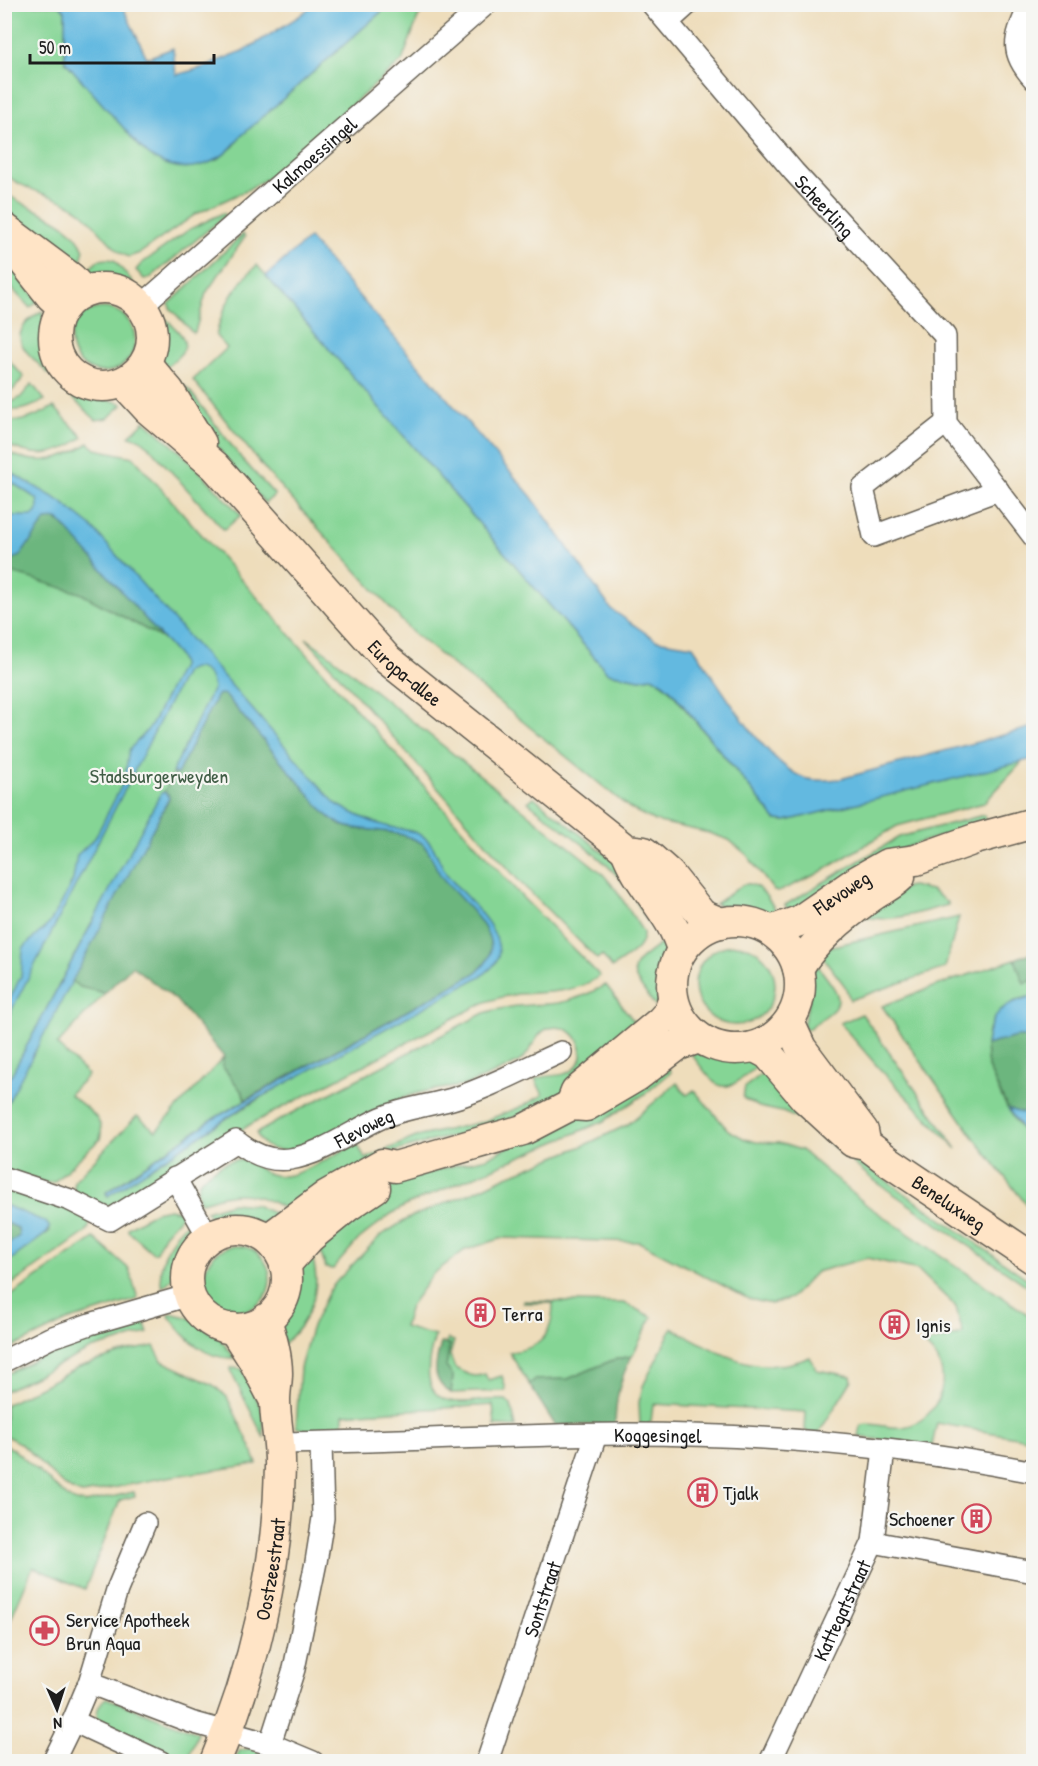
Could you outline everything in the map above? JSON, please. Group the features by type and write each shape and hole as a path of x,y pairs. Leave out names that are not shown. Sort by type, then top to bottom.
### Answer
{"main road":[{"path":"4,228 71,278 73,299 54,327 55,348 64,367 81,381 101,386 123,382 135,374 145,363 152,343 150,321 141,306 123,292 103,287 73,299 51,296 4,237"},
{"name":"Europa-allee","path":"145,363 169,391 215,466"},
{"name":"Europa-allee","path":"123,382 148,409 215,466 388,660 626,850 632,866 671,922 682,950"},
{"name":"Flevoweg","path":"771,931 799,921 857,881 887,864 916,860 975,839 1034,823"},
{"name":"Europa-allee","path":"626,850 644,852 669,874 702,915 721,923"},
{"name":"Flevoweg","path":"798,968 807,954 829,931 869,898 896,881 916,860"},
{"path":"747,922 771,931 787,947 798,968 799,999 789,1022 774,1037 755,1047 722,1048 699,1038 683,1022 673,1000 672,974 682,950 699,933 721,923 747,922"},
{"name":"Flevoweg","path":"571,1106 576,1092 661,1022 668,1013 673,1000"},
{"name":"Beneluxweg","path":"789,1022 801,1048 863,1131 867,1145"},
{"name":"Flevoweg","path":"268,1239 327,1195 382,1164 395,1167 515,1133 571,1106 586,1106 637,1076 678,1045 699,1038"},
{"name":"Beneluxweg","path":"755,1047 768,1054 805,1098 853,1142 867,1145 1034,1259"},
{"name":"Flevoweg","path":"285,1265 309,1238 348,1206 389,1178 395,1167"},
{"path":"232,1229 251,1231 268,1239 285,1265 287,1278 282,1301 267,1319 256,1325 233,1329 210,1321 190,1295 187,1280 189,1268 200,1246 220,1232 232,1229"},
{"name":"Oostzeestraat","path":"215,1761 227,1733 254,1643 275,1541 280,1443 275,1401 277,1372 267,1319"},
{"name":"Oostzeestraat","path":"233,1329 254,1361 275,1401"}],"street":[{"name":"Kalmoessingel","path":"141,306 486,4"},
{"name":"Scheerling","path":"652,4 794,172 945,336 946,423"},
{"path":"668,22 688,4"},
{"path":"1030,4 1015,46 1024,68 1034,79"},
{"path":"998,490 874,536 863,488 946,423 998,490 1034,537"},
{"name":"Flevoweg","path":"4,1178 70,1200 110,1220 236,1141 248,1150 274,1160 308,1154 382,1118 412,1107 451,1099 485,1087 561,1052"},
{"path":"175,1178 209,1238"},
{"path":"4,1361 60,1334 190,1295"},
{"name":"Koggesingel","path":"280,1443 596,1435 707,1436 884,1449 1034,1472"},
{"name":"Sontstraat","path":"487,1761 596,1435"},
{"path":"270,1744 294,1669 316,1562 323,1518 321,1443"},
{"name":"Kattegatstraat","path":"770,1761 873,1542 884,1449"},
{"path":"53,1761 89,1683 117,1590 145,1523"},
{"path":"873,1542 1034,1572"},
{"path":"89,1683 191,1722 270,1744 313,1761"},
{"path":"73,1721 161,1761"}],"green space":[{"path":"4,5 60,5 65,10 65,61 147,153 217,160 389,5 432,5 419,15 402,61 268,178 196,214 140,253 129,257 117,250 73,206 23,186 5,174"},
{"path":"4,192 60,222 70,230 84,250 75,270 19,224 5,206"},
{"path":"223,213 225,216 150,278 144,279 136,270 190,229"},
{"path":"243,234 245,237 206,293 193,333 169,304"},
{"path":"4,257 38,301 30,308 5,281"},
{"path":"99,260 114,260 133,282 132,284 84,277 84,273"},
{"path":"257,265 608,673 640,679 651,677 669,689 776,820 786,821 1023,761 984,803 897,826 817,874 778,892 774,891 747,855 729,840 709,833 655,821 631,809 412,632 268,473 193,380 227,348 216,336 222,315 236,289"},
{"path":"103,308 115,310 126,317 133,328 135,340 133,352 126,363 115,370 103,372 91,370 80,363 73,352 71,340 73,328 80,317 91,310"},
{"path":"42,311 46,355 52,371 49,374 25,350 20,335 30,320"},
{"path":"164,318 178,331 185,343 179,356 165,368 161,359 160,344"},
{"path":"5,356 24,377 13,390 5,393"},
{"path":"32,384 45,400 21,410 5,409 5,405 20,398"},
{"path":"184,386 242,459 275,495 265,503 224,456 178,391"},
{"path":"71,390 122,405 108,418 96,420 67,393"},
{"path":"54,407 83,437 64,449 45,454 26,452 5,444 5,420 24,420"},
{"path":"145,421 186,457 241,515 224,530 149,447 140,439 129,436"},
{"name":"Stadsburgerweyden","path":"89,443 96,449 133,457 523,898 600,976 570,989 518,994 481,1004 251,1124 127,1203 113,1206 93,1201 74,1191 74,1181 137,1116 156,1131 224,1057 222,1066 243,1093 245,1100 213,1119 106,1192 107,1196 277,1088 94,919 5,1087 5,451 27,459 48,460 68,454"},
{"path":"55,518 72,533 163,639 80,593 5,571 4,562 20,556 46,519"},
{"path":"306,638 602,873 617,891 643,932 641,944 637,949 612,968 602,955 597,959 520,882"},
{"path":"220,693 225,695 332,819 351,828 391,832 422,843 441,875 482,923 489,936 491,949 486,962 474,974 245,1100 243,1093 222,1066 224,1057 176,1000 132,966 105,993 80,987 71,981 169,799 164,792 174,774 177,774"},
{"path":"534,797 625,870 659,932 650,924 631,892 617,875 580,842 528,802"},
{"path":"984,815 987,822 896,852 792,916 785,905 899,837"},
{"path":"744,884 760,889 778,914 770,918 735,911 715,904"},
{"path":"906,887 931,890 948,905 894,918 861,916"},
{"path":"959,917 945,968 850,1000 845,986 822,956 829,947"},
{"path":"665,941 665,974 656,1007 639,984 634,970 642,958"},
{"path":"735,945 750,948 763,957 772,970 775,985 772,1000 763,1013 750,1022 735,1025 720,1022 707,1013 698,1000 695,985 698,970 707,957 720,948"},
{"path":"1033,952 1033,980 1024,984 1015,959"},
{"path":"1015,959 1024,983 1033,980 1033,996 1016,1000 988,1030 986,1045 988,1067 1001,1096 1016,1122 1033,1144 1033,1213 975,1139 882,1006"},
{"path":"817,965 834,988 838,1002 829,1014 806,1030 803,1025 813,969"},
{"path":"71,981 80,987 105,993 57,1045 88,1075 69,1094 92,1113 100,1125 101,1132 100,1139 54,1182 46,1183 5,1170 4,1108"},
{"path":"606,985 639,1028 561,1096 535,1109 473,1133 396,1151 291,1213 269,1201 245,1194 200,1202 197,1190 200,1180 230,1161 246,1161 273,1175 291,1175 357,1143 365,1159 416,1137 482,1122 523,1106 543,1095 535,1079 565,1074 574,1069 579,1062 581,1047 573,1034 566,1029 559,1027 545,1030 520,1061 499,1071 461,1086 410,1095 298,1149 275,1150 263,1143 257,1135 285,1117 484,1013 513,1007 565,1002"},
{"path":"862,1014 957,1149 878,1067 840,1023"},
{"path":"1016,1037 1033,1037 1033,1116 1008,1109 988,1067 986,1045"},
{"path":"693,1052 748,1060 758,1065 736,1083 721,1086 708,1076 692,1055"},
{"path":"667,1065 671,1072 645,1094 604,1121 407,1205 391,1214 359,1239 333,1269 326,1268 318,1246 351,1214 386,1189 443,1168 487,1158"},
{"path":"767,1070 852,1154 1033,1283 1033,1290 872,1179 802,1120 782,1112 759,1107 743,1098 745,1087"},
{"path":"677,1083 687,1095 694,1090 728,1130 745,1139 779,1143 801,1150 868,1206 1033,1318 1033,1440 937,1423 932,1446 859,1437 861,1425 903,1427 922,1419 930,1412 940,1394 942,1373 933,1353 924,1344 963,1334 956,1307 918,1270 867,1258 816,1272 791,1298 771,1304 749,1299 639,1242 503,1238 465,1250 433,1274 410,1306 404,1327 435,1336 430,1357 429,1378 437,1395 446,1400 459,1402 506,1400 511,1405 516,1427 495,1426 493,1405 343,1414 343,1432 317,1434 296,1427 300,1368 311,1329 329,1291 380,1236 409,1218 585,1145 627,1125"},
{"path":"5,1184 81,1210 90,1224 85,1233 5,1289 4,1264 50,1231 5,1205"},
{"path":"232,1203 255,1205 278,1215 271,1223 226,1223 213,1220 206,1211"},
{"path":"169,1209 180,1211 182,1215 164,1235 156,1252 153,1253 128,1231 128,1228 155,1212"},
{"path":"4,1222 18,1228 19,1236 5,1247"},
{"path":"189,1222 194,1229 192,1244 173,1277 162,1287 161,1270 166,1251 176,1234"},
{"path":"94,1238 129,1269 138,1299 67,1321 5,1351 5,1300"},
{"path":"237,1246 250,1249 260,1256 267,1266 270,1279 267,1292 260,1302 250,1309 237,1312 224,1309 214,1302 207,1292 204,1279 207,1266 214,1256 224,1249"},
{"path":"312,1257 316,1282 315,1294 307,1316 283,1345 282,1326 293,1304 299,1274 302,1266"},
{"path":"523,1301 624,1303 652,1317 632,1356 613,1360 568,1379 535,1380 529,1384 509,1352 529,1348 543,1338 551,1324 553,1303 523,1303"},
{"path":"170,1313 190,1318 220,1339 235,1358 214,1355 197,1346 175,1324 169,1316"},
{"path":"144,1320 148,1333 91,1349 5,1391 5,1375 66,1344"},
{"path":"672,1328 722,1354 739,1360 773,1366 810,1357 817,1370 851,1376 852,1380 818,1434 805,1430 806,1412 653,1404 651,1422 648,1425 640,1425 639,1402 643,1386"},
{"path":"448,1339 454,1341 450,1355 455,1368 473,1376 485,1374 488,1380 502,1376 506,1389 504,1391 451,1393 453,1376 445,1367 450,1344 446,1343"},
{"path":"441,1343 450,1344 446,1367 453,1376 451,1393 444,1388 437,1377 436,1365"},
{"path":"154,1346 162,1361 213,1385 227,1397 257,1464 167,1477 83,1494 63,1484 25,1448 5,1436 5,1405 79,1367 128,1351"},
{"path":"632,1356 619,1389 615,1425 555,1425 529,1384 535,1380 568,1379 613,1360"},
{"path":"231,1368 242,1369 263,1412 264,1438 230,1370"},
{"path":"5,1445 13,1449 71,1500 85,1503 134,1492 135,1496 120,1500 85,1589 33,1567 6,1630 4,1630"},
{"path":"106,1698 198,1733 187,1761 101,1726 97,1719 98,1711"},
{"path":"250,1748 261,1752 257,1761 235,1762 239,1751"}],"water":[{"path":"60,5 122,5 147,58 173,48 176,75 201,68 247,49 313,5 389,5 240,137 223,155 202,165 179,167 155,159 145,152 65,61 65,11"},
{"path":"309,238 531,496 611,609 656,640 693,646 742,720 773,756 789,769 808,779 840,779 1033,727 1033,759 786,821 776,820 670,689 651,677 640,679 608,673 266,276"},
{"path":"5,469 60,501 90,525 335,803 366,819 386,826 413,831 426,838 446,873 488,923 498,946 496,962 483,975 250,1103 108,1196 106,1193 213,1119 474,974 486,962 491,949 489,936 482,924 441,876 422,843 397,834 351,828 332,819 225,695 217,695 177,774 172,773 213,688 207,674 195,668 185,672 5,1023 5,1009 21,976 23,949 49,924 61,904 73,880 77,855 95,838 124,781 129,750 151,726 182,664 178,656 58,519 46,520 20,556 5,562 5,516 32,516 37,511 38,504 37,499 5,478"},
{"path":"164,792 169,798 5,1108 5,1087 161,793"},
{"path":"1033,996 1033,1037 1016,1037 986,1045 991,1025 1000,1011 1014,1002"},
{"path":"1008,1109 1033,1116 1033,1144"},
{"path":"5,1205 46,1222 50,1228 47,1233 5,1264 5,1247 19,1236 18,1228 5,1222"}],"place":[{"name":"Terra","path":"481,1313"},
{"name":"Ignis","path":"895,1324"},
{"name":"Tjalk","path":"702,1492"},
{"name":"Schoener","path":"976,1518"},
{"name":"Service Apotheek Brun Aqua","path":"45,1631"}]}
